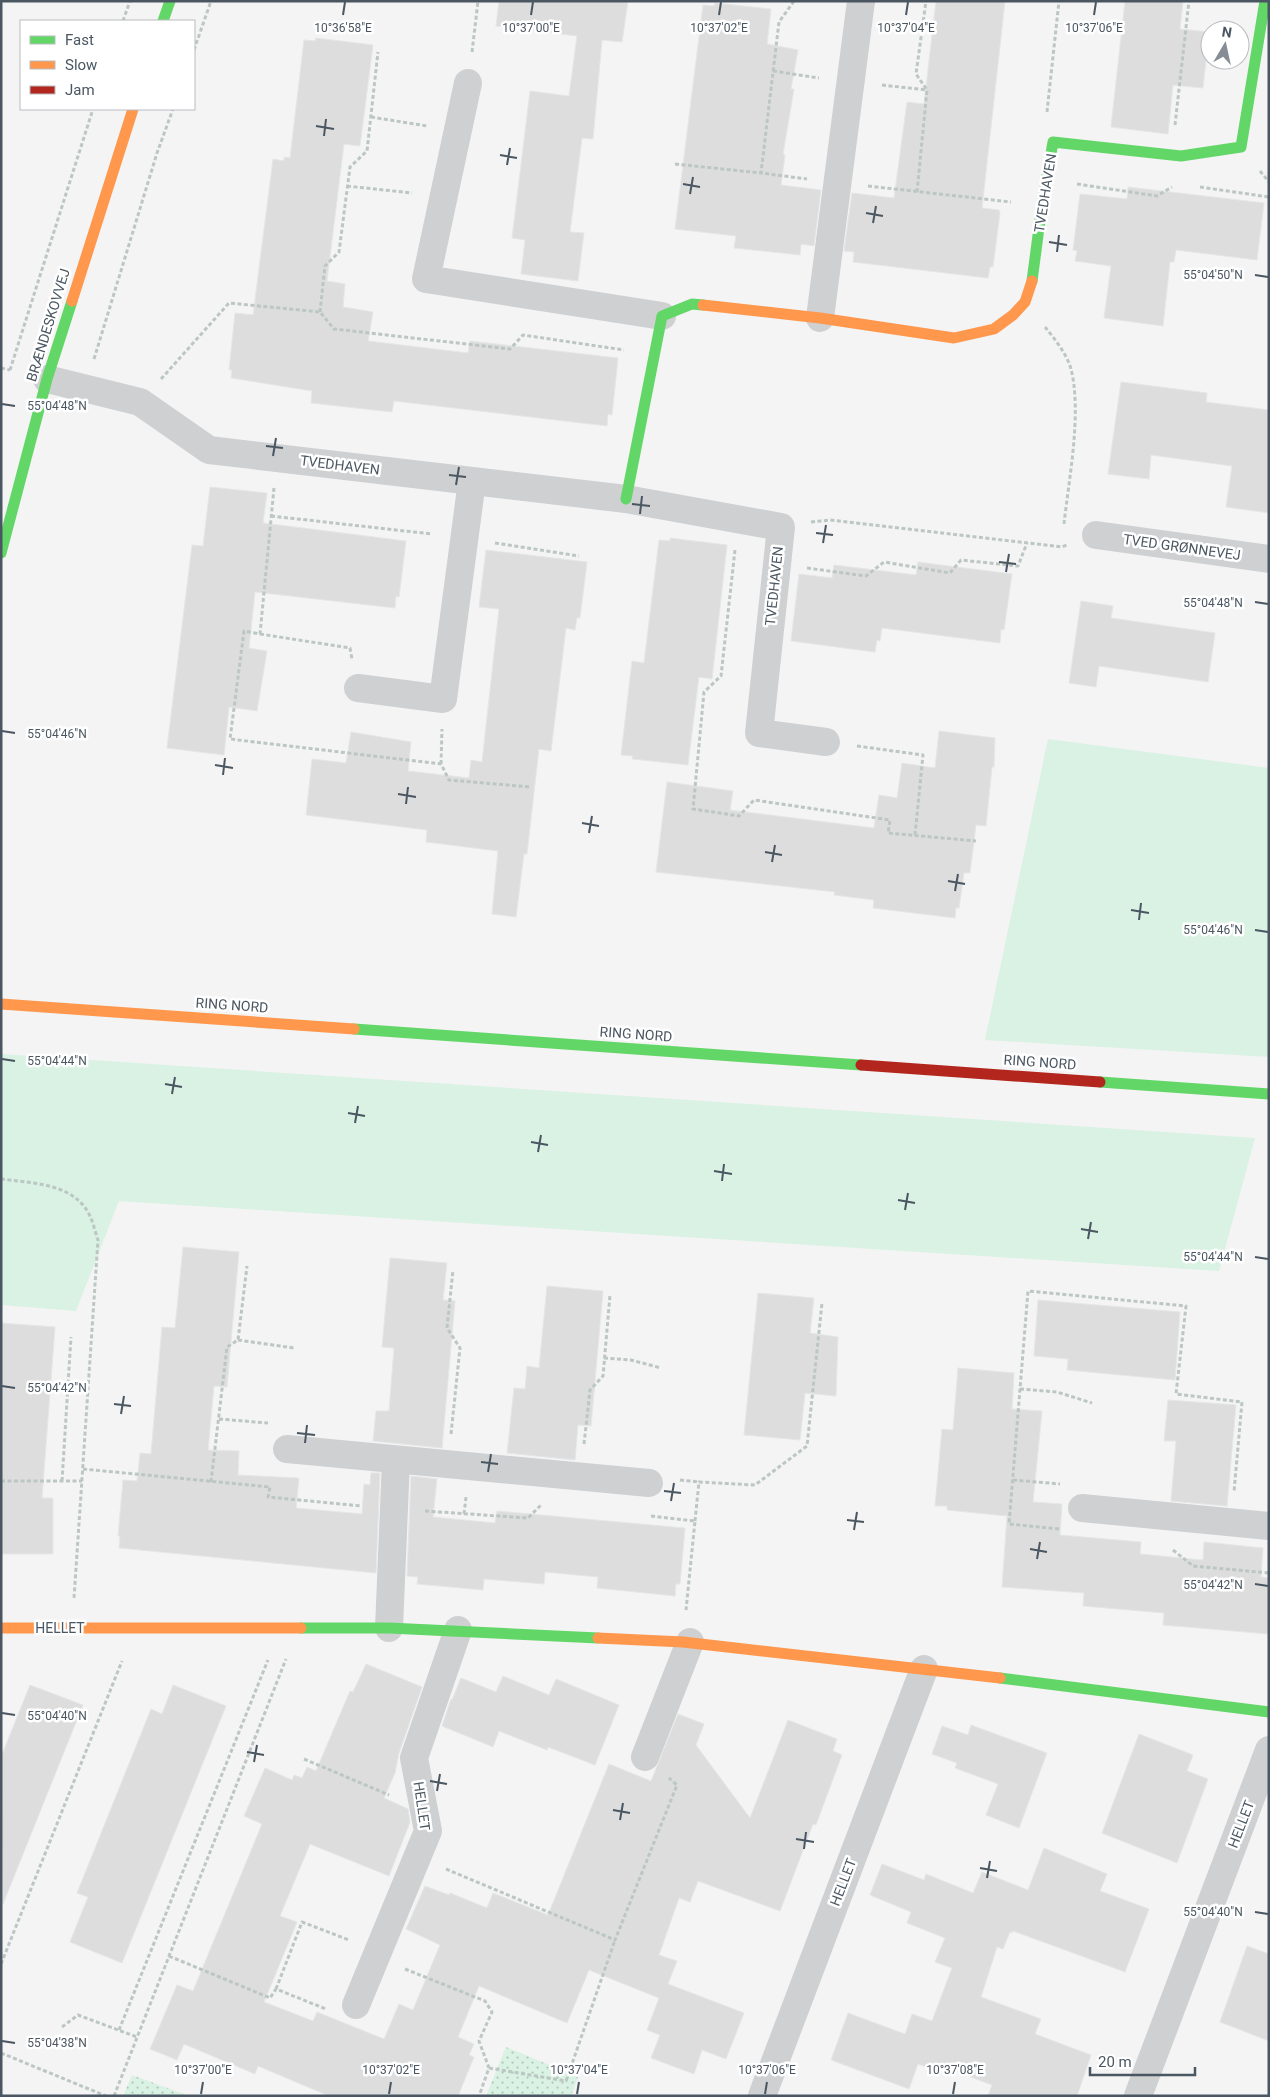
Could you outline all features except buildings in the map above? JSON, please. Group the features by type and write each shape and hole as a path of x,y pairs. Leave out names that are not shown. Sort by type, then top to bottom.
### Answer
{"street":[{"path":"162,20 170,1"},
{"path":"820,318 861,1"},
{"name":"TVEDHAVEN","path":"662,316 692,304 820,318 954,338 994,329 1013,315 1025,302 1032,283 1053,142 1181,156 1241,148 1265,1"},
{"path":"468,83 426,279 662,316 626,499"},
{"name":"BRÆNDESKOVVEJ","path":"1,553 46,379 133,110"},
{"name":"TVEDHAVEN","path":"46,379 140,402 209,450 626,499 781,527 759,733 826,742"},
{"path":"358,688 444,699 472,481"},
{"name":"TVED GRØNNEVEJ","path":"1096,535 1269,559"},
{"name":"RING NORD","path":"1,1004 1269,1094"},
{"path":"287,1449 649,1483"},
{"path":"389,1628 396,1460"},
{"path":"1074,1519 1232,1523 1269,1526"},
{"name":"HELLET","path":"1,1628 389,1628 686,1642 924,1669 1269,1712"},
{"name":"HELLET","path":"345,2009 378,1952 428,1831 414,1758 458,1630"},
{"path":"645,1757 686,1642"},
{"name":"HELLET","path":"762,2096 924,1669"},
{"name":"HELLET","path":"1138,2096 1269,1750"}],"path":[{"path":"123,20 130,1"},
{"path":"195,47 211,1"},
{"path":"468,83 478,1"},
{"path":"917,192 927,90 916,74 926,1"},
{"path":"1053,142 1046,122 1059,1"},
{"path":"1171,155 1189,1"},
{"path":"320,312 325,266 339,252 350,167 367,151 378,52"},
{"path":"10,370 93,110"},
{"path":"86,389 157,153 173,110"},
{"path":"371,118 458,131"},
{"path":"675,164 761,173"},
{"path":"1046,179 1157,196 1178,184"},
{"path":"348,186 444,196"},
{"path":"1196,187 1269,197"},
{"path":"1025,302 1054,339 1070,367 1076,408 1064,528"},
{"path":"140,402 229,303 320,312 334,329 510,349 523,335 654,354"},
{"path":"260,634 277,458"},
{"path":"271,516 465,538 579,556"},
{"path":"781,527 830,520 1027,542 1062,548 1096,535"},
{"path":"1062,548 1063,538"},
{"path":"777,564 866,576 884,562 950,573 961,560 1018,566 1027,542"},
{"path":"358,688 350,648 244,631 230,739 441,764 449,780 531,787"},
{"path":"826,742 923,755 915,835"},
{"path":"1,1179 52,1186 76,1199 89,1213 98,1240 72,1628"},
{"path":"238,1340 247,1266"},
{"path":"447,1464 460,1348 447,1328 454,1270"},
{"path":"1074,1519 1010,1524 1028,1291 1186,1306 1176,1394 1242,1402 1232,1523"},
{"path":"580,1477 590,1390 603,1376 610,1295"},
{"path":"686,1642 699,1482 755,1485 807,1446 822,1303"},
{"path":"62,1481 71,1337"},
{"path":"211,1482 227,1347 238,1340 294,1348"},
{"path":"604,1358 631,1360 661,1368"},
{"path":"1020,1389 1058,1392 1092,1402"},
{"path":"219,1419 271,1423"},
{"path":"83,1469 270,1488 268,1497 394,1509 528,1518 542,1504"},
{"path":"1013,1480 1066,1485"},
{"path":"1,1481 82,1481"},
{"path":"647,1516 695,1521"},
{"path":"1164,1550 1173,1550 1193,1566 1269,1573"},
{"path":"1,1964 122,1660 125,1628"},
{"path":"119,2030 280,1628"},
{"path":"114,2096 299,1628"},
{"path":"489,2068 566,2081 615,1940 676,1785 645,1757"},
{"path":"304,1759 424,1809"},
{"path":"418,1857 615,1940"},
{"path":"169,1956 270,1998 276,1989 302,1922 378,1952 390,1963 485,2001 492,2012 479,2041 489,2068 479,2096"},
{"path":"276,1989 345,2009"},
{"path":"62,2027 78,2015 137,2038"},
{"path":"1,2053 106,2096"}],"green space":[{"path":"1048,739 1269,768 1269,1057 985,1040"},
{"path":"1,1054 1255,1138 1219,1271 119,1201 76,1311 1,1305"},
{"path":"506,2047 578,2077 571,2096 486,2096"},
{"path":"132,2075 189,2096 123,2096"}],"traffic: fast":[{"path":"163,20 170,1"},
{"path":"1032,281 1053,142 1181,156 1241,147 1265,1"},
{"path":"1,553 47,379 72,301"},
{"path":"626,499 662,316 692,304 703,305"},
{"path":"354,1029 861,1065"},
{"path":"1100,1082 1269,1094"},
{"path":"301,1628 389,1628 598,1638"},
{"path":"1000,1678 1269,1712"}],"traffic: slow":[{"path":"72,301 133,110"},
{"path":"703,305 820,318 954,338 994,329 1013,315 1025,302 1032,281"},
{"path":"1,1004 354,1029"},
{"path":"1,1628 301,1628"},
{"path":"598,1638 683,1642 1000,1678"}],"traffic: jam":[{"path":"861,1065 1100,1082"}]}
